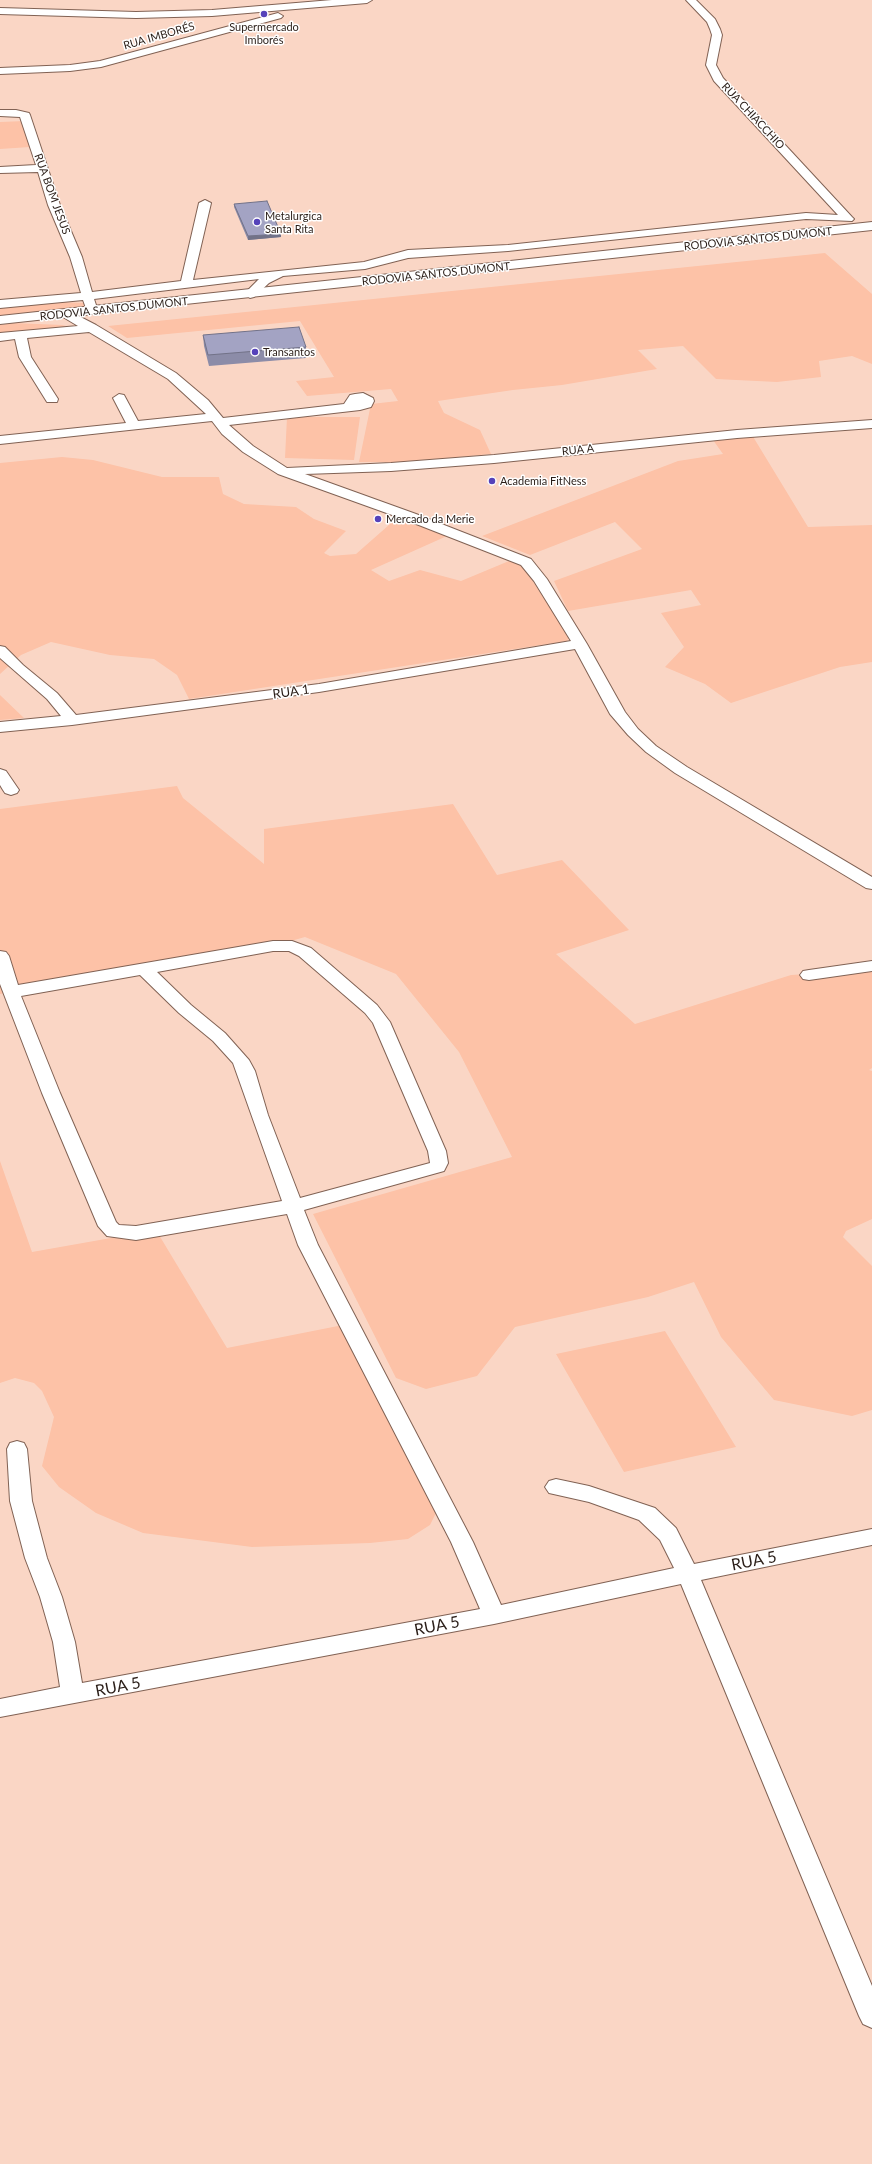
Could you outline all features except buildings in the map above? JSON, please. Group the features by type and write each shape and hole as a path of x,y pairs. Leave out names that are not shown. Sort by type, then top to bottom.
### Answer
{"highway":[{"name":"RODOVIA SANTOS DUMONT","path":"0,320 67,314 872,226"}],"street":[{"path":"2,6 136,15 188,14 367,0"},
{"name":"RUA CHIACCHIO","path":"281,273 365,265 391,257 408,254 508,248 802,216 848,219 718,78 711,65 717,35 715,29 711,21 691,0"},
{"path":"2,6 75,5 85,3"},
{"name":"RUA IMBORÉS","path":"0,71 70,68 101,64 321,4"},
{"name":"RUA BOM JESUS","path":"0,113 16,113 25,115 54,205 76,257 93,311"},
{"path":"0,170 42,168"},
{"path":"186,285 205,203"},
{"path":"0,304 88,296 281,273"},
{"path":"250,294 265,280 281,273"},
{"path":"67,314 172,376 189,389 248,449 283,471 526,562 536,574 580,644 618,714 633,732 651,749 729,800 872,884"},
{"path":"0,337 92,328"},
{"path":"20,335 25,356 52,399"},
{"path":"119,398 134,426"},
{"path":"0,440 134,426 348,407"},
{"name":"RUA A","path":"283,471 391,467 494,459 737,434 872,424"},
{"name":"RUA 1","path":"0,727 72,720 318,688 580,644"},
{"path":"0,650 18,668 52,696 72,720"},
{"path":"0,774 11,790"},
{"path":"0,956 11,992 51,1093 108,1226 114,1231 136,1233 294,1206 437,1167 439,1162 437,1151 380,1022 371,1009 316,960 305,952 292,946 260,948 11,992"},
{"path":"809,975 872,966"},
{"path":"144,969 186,1009 219,1037 240,1060 246,1071 259,1115 308,1245 322,1276 462,1542 494,1615"},
{"path":"17,1449 21,1501 36,1558 51,1597 64,1642 73,1695"},
{"path":"556,1487 588,1494 646,1514 668,1534 688,1574 869,2002"},
{"name":"RUA 5","path":"0,1708 494,1615 872,1537"}],"shaded area":[{"path":"25,121 30,147 0,149 0,122"},
{"path":"825,253 872,294 872,364 852,356 819,361 821,377 777,382 716,379 683,346 638,350 657,369 562,385 513,390 438,401 444,413 480,430 491,454 407,462 359,462 371,404 398,401 391,389 307,396 296,381 334,377 300,321 127,338 108,326"},
{"path":"57,302 87,303 86,306 0,316 0,306"},
{"path":"13,323 62,325 66,326 67,329 0,337 0,325"},
{"path":"287,417 360,417 354,460 285,458"},
{"path":"752,435 808,527 872,525 872,662 840,667 731,703 705,684 665,667 684,647 661,613 701,605 691,590 568,611 554,581 642,549 615,522 530,555 482,536 678,461 723,454 713,440"},
{"path":"62,457 93,460 162,477 219,477 223,494 244,504 296,507 314,519 346,531 324,553 330,556 356,554 398,517 447,536 371,570 389,581 420,570 461,581 509,561 523,566 569,637 567,641 189,699 177,675 154,659 110,655 51,642 21,655 0,674 0,463"},
{"path":"0,695 24,718 0,720"},
{"path":"177,786 183,798 264,864 264,829 453,804 497,875 562,860 629,930 556,954 635,1024 791,975 872,970 872,1068 869,1070 872,1071 872,1219 846,1231 843,1237 872,1266 872,1410 852,1416 774,1400 721,1337 694,1282 648,1297 515,1327 477,1376 426,1389 396,1378 313,1214 512,1157 459,1052 396,974 305,937 273,946 0,994 0,809"},
{"path":"0,1161 32,1252 156,1230 227,1348 348,1324 441,1503 430,1525 408,1539 370,1543 252,1547 143,1533 96,1513 59,1487 42,1466 54,1417 42,1391 34,1383 15,1378 0,1383"},
{"path":"665,1331 736,1447 624,1472 556,1354"}],"place":[{"name":"Supermercado Imborés","path":"264,14"},
{"name":"Metalurgica Santa Rita","path":"257,222"},
{"name":"Transantos","path":"255,352"},
{"name":"Academia FitNess","path":"492,481"},
{"name":"Mercado da Merie","path":"378,519"}]}
